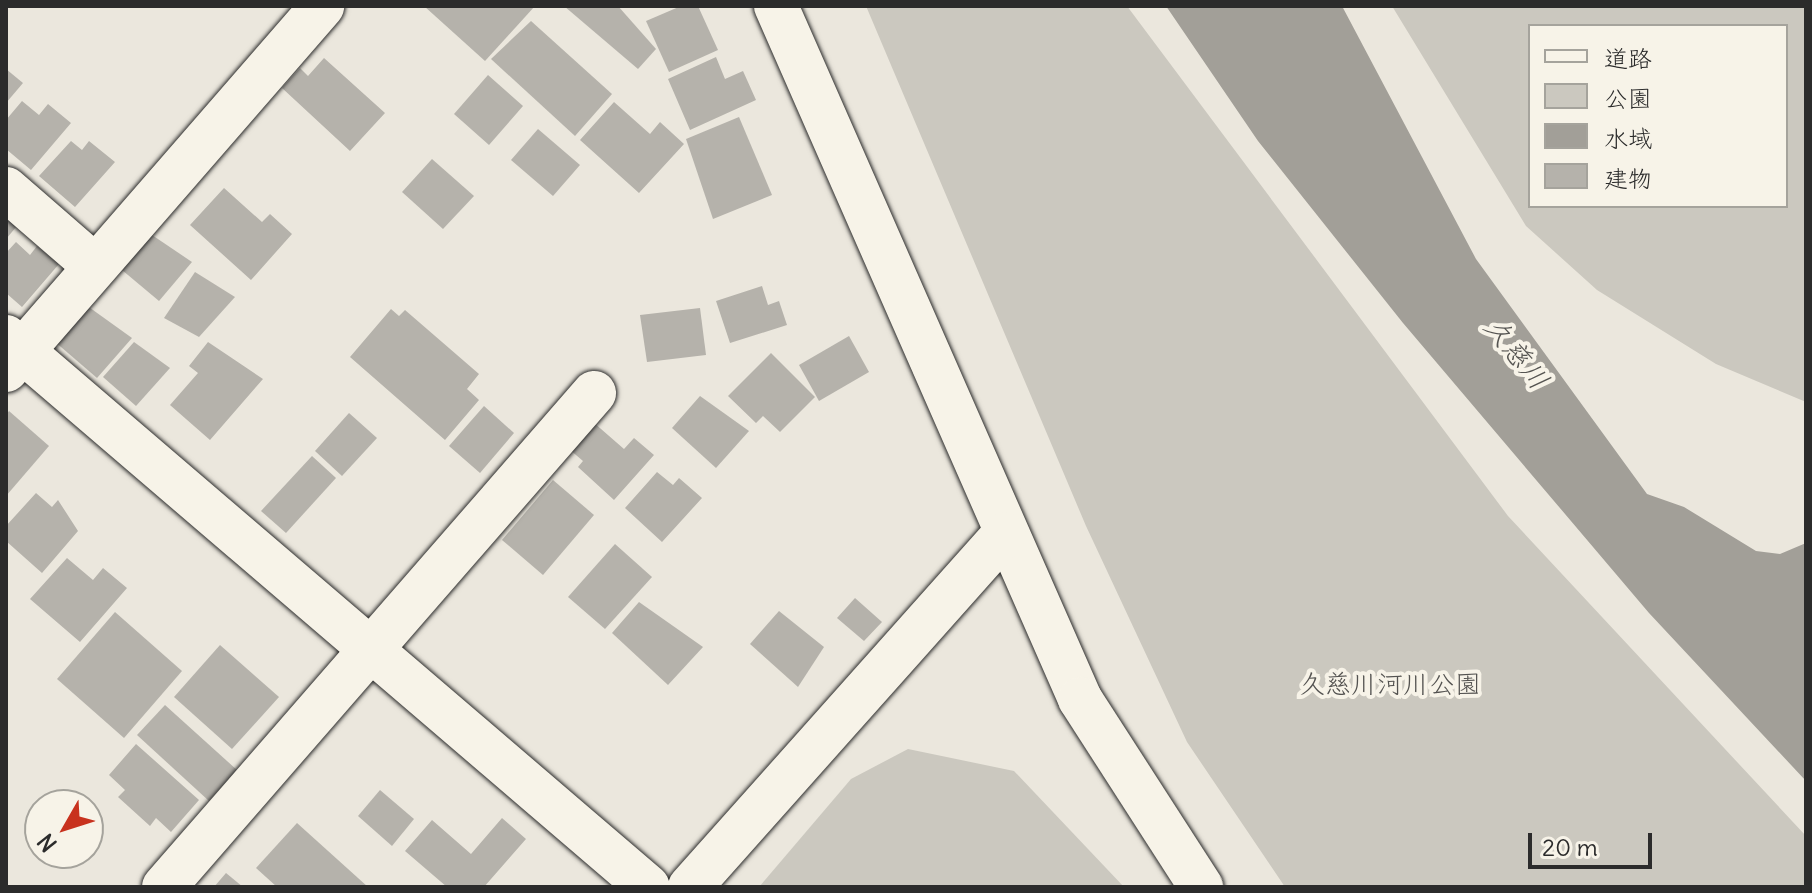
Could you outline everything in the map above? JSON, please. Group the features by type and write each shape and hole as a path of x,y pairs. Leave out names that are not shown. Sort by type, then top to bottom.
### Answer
{"street":[{"path":"322,6 95,266 11,352 371,651 648,887"},
{"path":"776,6 1004,534 1080,699 1201,887"},
{"path":"6,189 95,266"},
{"path":"164,887 594,393"},
{"path":"690,887 1004,534"}],"green space":[{"name":"久慈川河川公園","path":"866,6 1127,6 1508,516 1806,836 1806,887 1285,887 1187,742 1086,526"},
{"path":"1392,6 1806,6 1806,402 1716,364 1597,290 1526,226"},
{"path":"908,749 1014,771 1124,887 759,887 851,779"}],"water":[{"name":"久慈川","path":"1166,6 1342,6 1476,259 1647,494 1684,507 1756,551 1780,554 1806,543 1806,781 1649,613 1403,323 1258,141"}],"building":[{"path":"424,6 535,6 485,61"},
{"path":"564,6 618,6 656,49 638,69"},
{"path":"681,6 698,6 718,50 669,72 646,21"},
{"path":"531,21 612,94 575,136 491,59"},
{"path":"716,57 725,79 743,71 756,100 690,130 668,79"},
{"path":"324,58 385,113 350,151 282,88 300,68 308,76"},
{"path":"6,69 23,83 6,103"},
{"path":"488,75 523,106 489,145 454,114"},
{"path":"22,101 39,115 48,104 71,123 31,170 6,149 6,120"},
{"path":"614,102 650,134 660,122 684,144 639,193 580,140"},
{"path":"739,117 772,195 713,219 686,139"},
{"path":"538,129 580,165 553,196 511,160"},
{"path":"71,141 82,150 89,141 115,162 75,207 39,176"},
{"path":"432,159 474,196 443,229 402,192"},
{"path":"224,188 262,222 270,214 292,234 251,280 190,225"},
{"path":"6,217 17,226 6,239"},
{"path":"152,235 192,262 159,301 122,270"},
{"path":"16,242 30,255 37,246 59,264 22,307 6,293 6,253"},
{"path":"195,272 235,297 199,337 164,318"},
{"path":"762,286 768,305 779,301 787,325 730,343 716,301"},
{"path":"86,305 132,338 97,378 54,341"},
{"path":"700,308 706,355 647,362 640,315"},
{"path":"391,309 399,316 405,310 479,374 467,389 479,400 445,440 350,357"},
{"path":"849,336 869,372 819,401 799,365"},
{"path":"134,342 170,368 136,406 103,377"},
{"path":"208,342 263,379 210,440 170,405 198,373 189,366"},
{"path":"771,353 815,397 780,432 763,416 756,423 728,396"},
{"path":"700,396 749,431 716,468 672,428"},
{"path":"484,406 514,433 480,473 449,446"},
{"path":"9,411 49,446 6,496 6,415"},
{"path":"349,413 377,438 342,476 315,451"},
{"path":"593,422 624,449 634,438 654,455 614,500 578,467 583,461 569,449"},
{"path":"312,456 336,478 286,533 261,511"},
{"path":"657,472 673,485 679,478 702,498 662,542 625,508"},
{"path":"553,480 594,515 543,575 502,540"},
{"path":"36,493 52,507 58,500 78,531 42,573 6,541 6,526"},
{"path":"615,544 652,577 605,629 568,597"},
{"path":"67,558 93,580 103,568 127,588 80,642 30,599"},
{"path":"855,598 882,622 864,641 837,618"},
{"path":"639,602 703,647 668,685 612,633"},
{"path":"779,611 824,647 798,687 750,644"},
{"path":"115,612 182,671 124,738 57,679"},
{"path":"220,645 279,697 232,749 174,697"},
{"path":"165,705 237,770 209,801 137,735"},
{"path":"136,744 199,800 171,832 156,818 150,826 118,797 125,790 109,775"},
{"path":"380,790 414,819 392,846 358,816"},
{"path":"502,818 526,839 484,887 447,887 405,851 432,820 471,854"},
{"path":"297,823 368,887 277,887 256,868"},
{"path":"226,873 243,887 214,887"}]}
